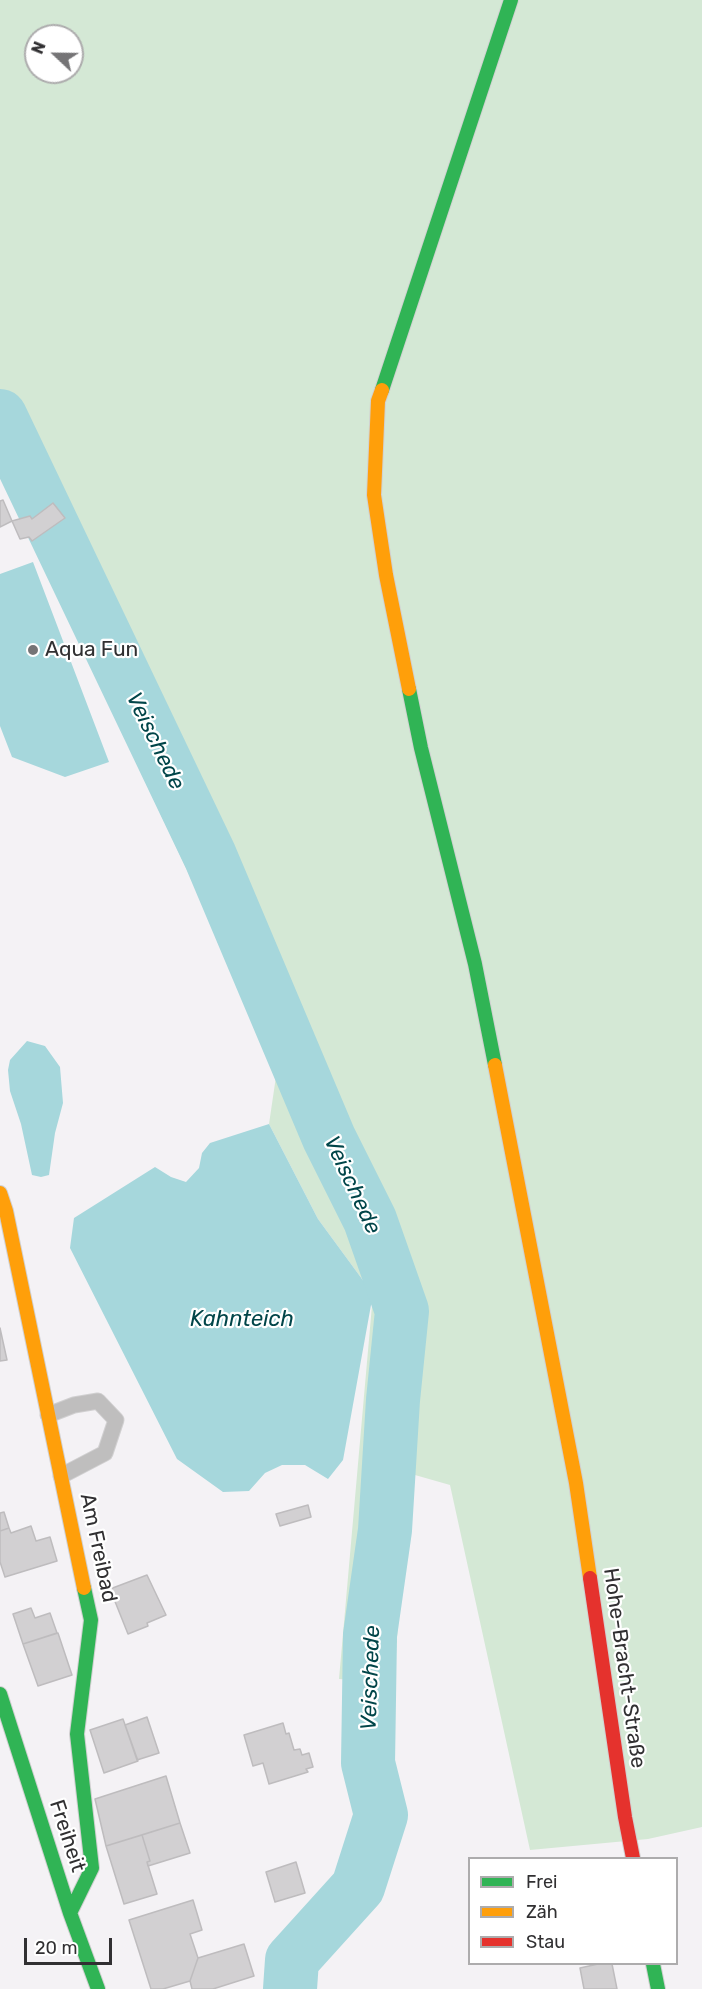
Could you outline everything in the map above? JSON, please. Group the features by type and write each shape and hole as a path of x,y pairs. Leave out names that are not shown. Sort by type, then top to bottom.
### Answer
{"main road":[{"name":"Hohe-Bracht-Straße","path":"511,0 378,401 374,495 386,574 421,748 475,964 576,1483 633,1857"},
{"name":"Am Freibad","path":"0,1193 91,1620 77,1734 92,1868 70,1912"},
{"name":"Freiheit","path":"0,1694 70,1912 98,1989"},
{"path":"653,1965 658,1989"}],"lane":[{"path":"48,1415 74,1405 98,1401 116,1420 105,1453 61,1476"}],"green space":[{"path":"0,0 702,0 702,1827 648,1839 530,1850 450,1485 408,1473 394,1683 339,1679 373,1294 318,1219 269,1124 278,1063 0,474"}],"water":[{"name":"Aqua Fun","path":"33,562 109,762 65,777 12,757 0,726 0,574"},
{"path":"27,1041 45,1046 60,1067 63,1103 55,1133 49,1175 41,1177 32,1175 21,1124 10,1091 8,1070 10,1060"},
{"name":"Kahnteich","path":"269,1124 318,1219 373,1294 343,1460 328,1479 305,1465 282,1465 265,1473 249,1491 223,1492 177,1459 70,1248 74,1218 155,1167 171,1177 186,1182 199,1168 202,1153 210,1143"}],"building":[{"path":"3,500 12,521 0,527 0,501"},
{"path":"53,503 65,518 32,541 29,537 20,539 12,521 30,516 32,519"},
{"path":"0,1328 7,1360 0,1361"},
{"path":"308,1505 311,1517 280,1526 276,1514"},
{"path":"4,1512 9,1528 0,1531 0,1513"},
{"path":"31,1526 36,1541 50,1537 57,1561 5,1577 0,1562 0,1531 9,1528 11,1533"},
{"path":"147,1575 166,1615 128,1634 110,1589"},
{"path":"31,1608 35,1618 50,1613 57,1633 23,1644 13,1614"},
{"path":"58,1633 72,1675 38,1686 23,1644"},
{"path":"147,1717 159,1753 137,1760 125,1725"},
{"path":"123,1719 138,1761 104,1773 90,1730"},
{"path":"283,1723 294,1750 300,1749 302,1755 309,1753 313,1767 306,1769 308,1772 269,1784 263,1763 253,1766 244,1735"},
{"path":"166,1776 180,1823 106,1846 95,1799"},
{"path":"180,1823 190,1853 148,1866 147,1862 150,1861 142,1835"},
{"path":"142,1835 150,1861 147,1862 157,1894 124,1904 106,1846"},
{"path":"296,1862 305,1893 275,1902 266,1872"},
{"path":"193,1900 202,1930 190,1934 198,1958 190,1981 163,1989 151,1989 129,1920"},
{"path":"244,1944 254,1976 213,1989 192,1989 190,1981 198,1958"},
{"path":"612,1965 617,1989 584,1989 580,1968"}],"waterway":[{"name":"Veischede","path":"0,416 210,856 329,1138 370,1220 402,1311 393,1400 385,1530 370,1635 368,1763 381,1815 358,1887 292,1960 290,1989"}],"traffic: fast":[{"path":"382,390 511,0"},
{"path":"409,689 421,748 475,964 495,1065"},
{"path":"70,1913 92,1868 77,1734 91,1620 84,1588"},
{"path":"0,1694 70,1913 98,1989"},
{"path":"653,1965 658,1989"}],"traffic: slow":[{"path":"382,390 378,401 374,495 386,575 409,689"},
{"path":"495,1065 576,1483 590,1578"},
{"path":"0,1193 6,1211 84,1588"}],"traffic: jam":[{"path":"590,1578 633,1857"}],"place":[{"name":"Aqua Fun","path":"33,650"}]}
